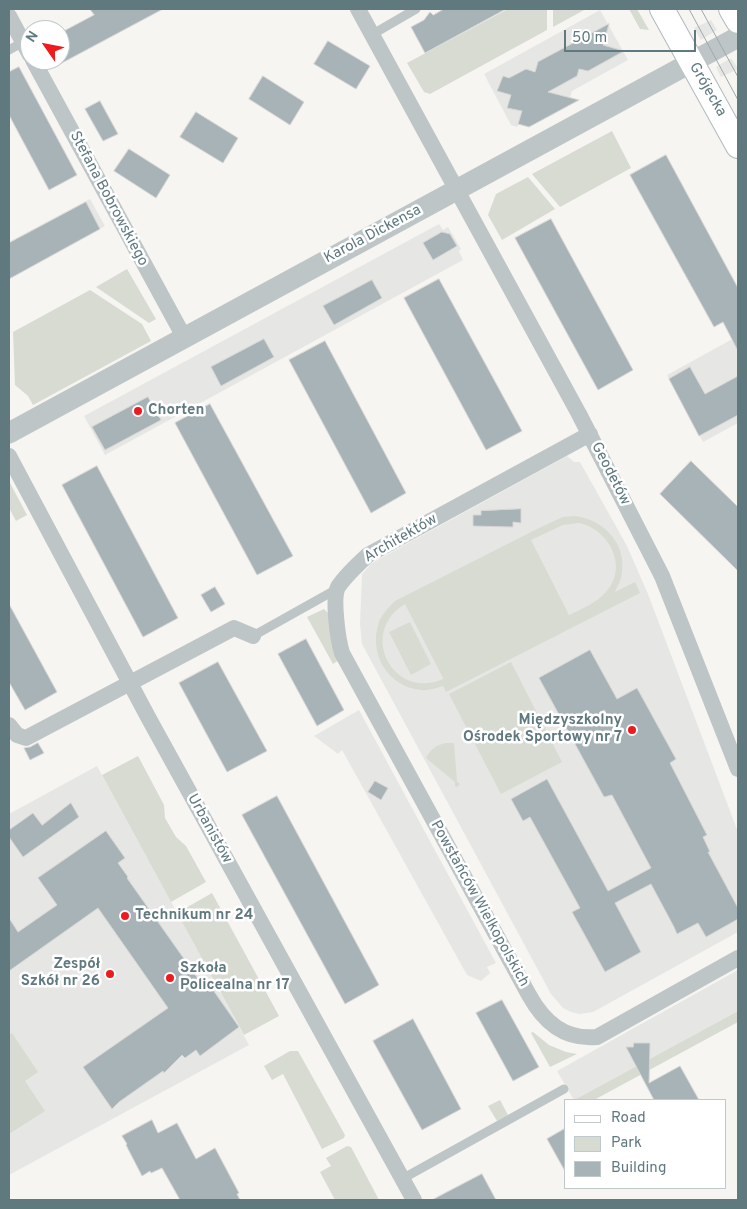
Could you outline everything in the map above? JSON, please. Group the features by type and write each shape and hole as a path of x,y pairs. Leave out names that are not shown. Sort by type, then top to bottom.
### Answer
{"main road":[{"name":"Grójecka","path":"662,9 738,146"},
{"path":"732,9 738,21"}],"street":[{"name":"Geodetów","path":"358,9 590,434 662,576 738,770"},
{"path":"9,16 20,49"},
{"name":"Karola Dickensa","path":"9,433 738,37"},
{"name":"Stefana Bobrowskiego","path":"38,70 184,337"},
{"name":"Architektów","path":"337,589 351,571 368,555 590,434"},
{"name":"Urbanistów","path":"9,456 130,684 414,1200"},
{"name":"Powstańców Wielkopolskich","path":"337,589 338,641 342,653 529,995 547,1021 572,1035 583,1038 596,1037 738,958"},
{"name":"Architektów","path":"9,725 18,735 26,738 234,628 253,636"}],"lane":[{"path":"372,34 416,9"},
{"name":"Architektów","path":"253,636 337,589"},
{"path":"402,1179 564,1089"}],"shaded area":[{"path":"600,10 628,60 572,91 567,106 519,124 517,127 511,125 484,74"},
{"path":"711,20 717,30 701,40 694,28"},
{"path":"732,59 738,69 721,77 716,67"},
{"path":"90,199 105,226 87,236 72,209"},
{"path":"439,224 443,230 448,227 461,249 459,251 463,260 105,455 84,416"},
{"path":"738,336 738,423 703,442 667,375"},
{"path":"567,456 574,462 580,462 627,546 648,594 738,832 738,932 593,1012 580,1014 563,1008 551,994 362,644 360,624 362,574 372,563"},
{"path":"359,710 496,963 487,967 490,973 481,981 467,975 342,750 338,754 314,736"},
{"name":"Zespół Szkół nr 26","path":"97,766 249,1045 9,1175 9,814"},
{"path":"738,970 738,1011 576,1099 573,1099 557,1071"}],"green space":[{"path":"508,9 547,9 547,30 430,94 424,92 407,63"},
{"path":"553,9 586,9 553,27"},
{"path":"629,9 637,9 649,30 640,29"},
{"path":"612,131 631,168 560,207 532,174"},
{"path":"528,177 555,209 502,240 488,215 496,194"},
{"path":"127,269 156,319 149,323 96,287"},
{"path":"90,290 142,324 151,341 33,405 28,396 15,385 13,332"},
{"path":"10,483 27,515 16,521 9,508"},
{"path":"563,517 585,518 605,528 618,545 623,566 621,578 615,592 635,582 640,593 446,692 443,686 424,690 409,687 390,675 378,656 376,633 382,616 395,601","holes":["579,523 590,527 607,541 612,550 616,572 613,582 602,596 569,615 531,540 563,525","405,604 443,678 443,679 425,683 410,681 397,673 388,661 383,646 384,631 391,616"]},
{"path":"324,609 329,614 339,660 333,664 307,617"},
{"path":"410,622 431,664 411,675 389,632"},
{"path":"511,662 562,762 501,794 449,694"},
{"path":"446,743 454,743 457,782 460,784 457,787 455,782 426,758 434,748"},
{"path":"138,756 164,805 165,818 176,837 186,846 206,882 171,902 102,775"},
{"path":"212,893 279,1016 244,1035 177,913"},
{"path":"738,1011 738,1022 596,1099 576,1099"},
{"path":"533,1032 549,1045 577,1054 550,1067 531,1033"},
{"path":"12,1033 38,1072 25,1081 45,1111 9,1134 9,1035"},
{"path":"290,1051 298,1051 345,1135 344,1138 322,1149 283,1074 272,1080 264,1066"},
{"path":"500,1100 508,1115 497,1121 488,1106"},
{"path":"347,1146 351,1147 379,1200 335,1200 320,1172 331,1166 326,1158"}],"building":[{"path":"90,9 163,9 70,59 70,28 94,15"},
{"path":"444,9 506,9 425,53 411,27 424,20 430,12 433,15"},
{"path":"609,24 603,45 624,51 588,71 579,69 577,76 548,92 579,100 529,127 518,124 522,111 507,108 511,95 497,91 503,76 509,78 526,69 535,72 538,62"},
{"path":"328,41 370,66 356,89 314,64"},
{"path":"19,67 77,175 49,190 9,115 9,72"},
{"path":"263,76 304,102 290,125 249,99"},
{"path":"100,101 118,134 103,141 85,109"},
{"path":"196,112 238,138 223,163 180,137"},
{"path":"129,149 170,175 156,198 114,171"},
{"path":"666,155 738,288 738,351 723,322 714,327 630,175"},
{"path":"86,202 100,229 9,279 9,243"},
{"path":"551,219 633,370 598,390 515,238"},
{"path":"442,232 450,234 457,246 433,260 423,243"},
{"path":"439,279 522,431 486,450 404,298"},
{"path":"372,280 382,298 334,325 323,306"},
{"path":"264,339 274,357 221,386 211,367"},
{"path":"325,341 406,493 371,513 289,360"},
{"path":"690,367 705,394 738,376 738,415 699,436 669,379"},
{"path":"148,397 161,420 105,450 92,427"},
{"path":"210,404 293,556 257,575 175,423"},
{"path":"691,461 738,507 738,571 660,494"},
{"path":"97,466 178,618 143,637 62,485"},
{"path":"521,509 521,523 513,522 513,527 473,526 473,515 481,515 481,511"},
{"path":"215,587 225,604 211,612 201,595"},
{"path":"9,604 57,692 25,710 9,682"},
{"path":"306,639 344,710 317,726 278,654"},
{"path":"590,650 617,699 637,688 676,759 670,763 707,835 703,837 710,852 708,852 738,908 738,919 706,937 698,923 677,934 651,884 615,903 641,952 605,972 572,912 580,908 530,817 523,821 511,799 547,779 608,891 651,868 612,795 604,797 539,678"},
{"path":"218,662 267,751 227,772 179,683"},
{"path":"38,743 44,753 30,760 24,748"},
{"path":"375,781 388,788 381,800 368,792"},
{"path":"277,796 379,985 345,1004 242,815"},
{"path":"71,803 79,817 23,857 9,837 9,830 33,813 42,825"},
{"path":"106,831 125,858 118,863 127,878 206,990 211,987 239,1027 200,1056 196,1050 185,1058 182,1055 164,1073 163,1071 112,1109 83,1067 168,1008 98,908 9,971 9,918 18,932 57,905 38,878"},
{"path":"502,1000 539,1067 513,1081 476,1013"},
{"path":"413,1019 461,1109 422,1130 373,1041"},
{"path":"634,1043 650,1043 649,1083 680,1066 698,1099 653,1099 626,1047 633,1047"},
{"path":"152,1120 158,1133 177,1123 196,1159 215,1148 239,1193 237,1194 240,1200 180,1200 162,1168 151,1173 150,1171 142,1176 122,1136"},
{"path":"564,1129 564,1169 547,1139"},
{"path":"482,1174 496,1200 432,1200"}],"tram line":[{"path":"689,9 738,100"},
{"path":"701,9 738,77"}],"place":[{"name":"Chorten","path":"138,411"},
{"name":"Międzyszkolny Ośrodek Sportowy nr 7","path":"632,730"},
{"name":"Technikum nr 24","path":"125,916"},
{"name":"Zespół Szkół nr 26","path":"110,974"},
{"name":"Szkoła Policealna nr 17","path":"170,978"}]}
